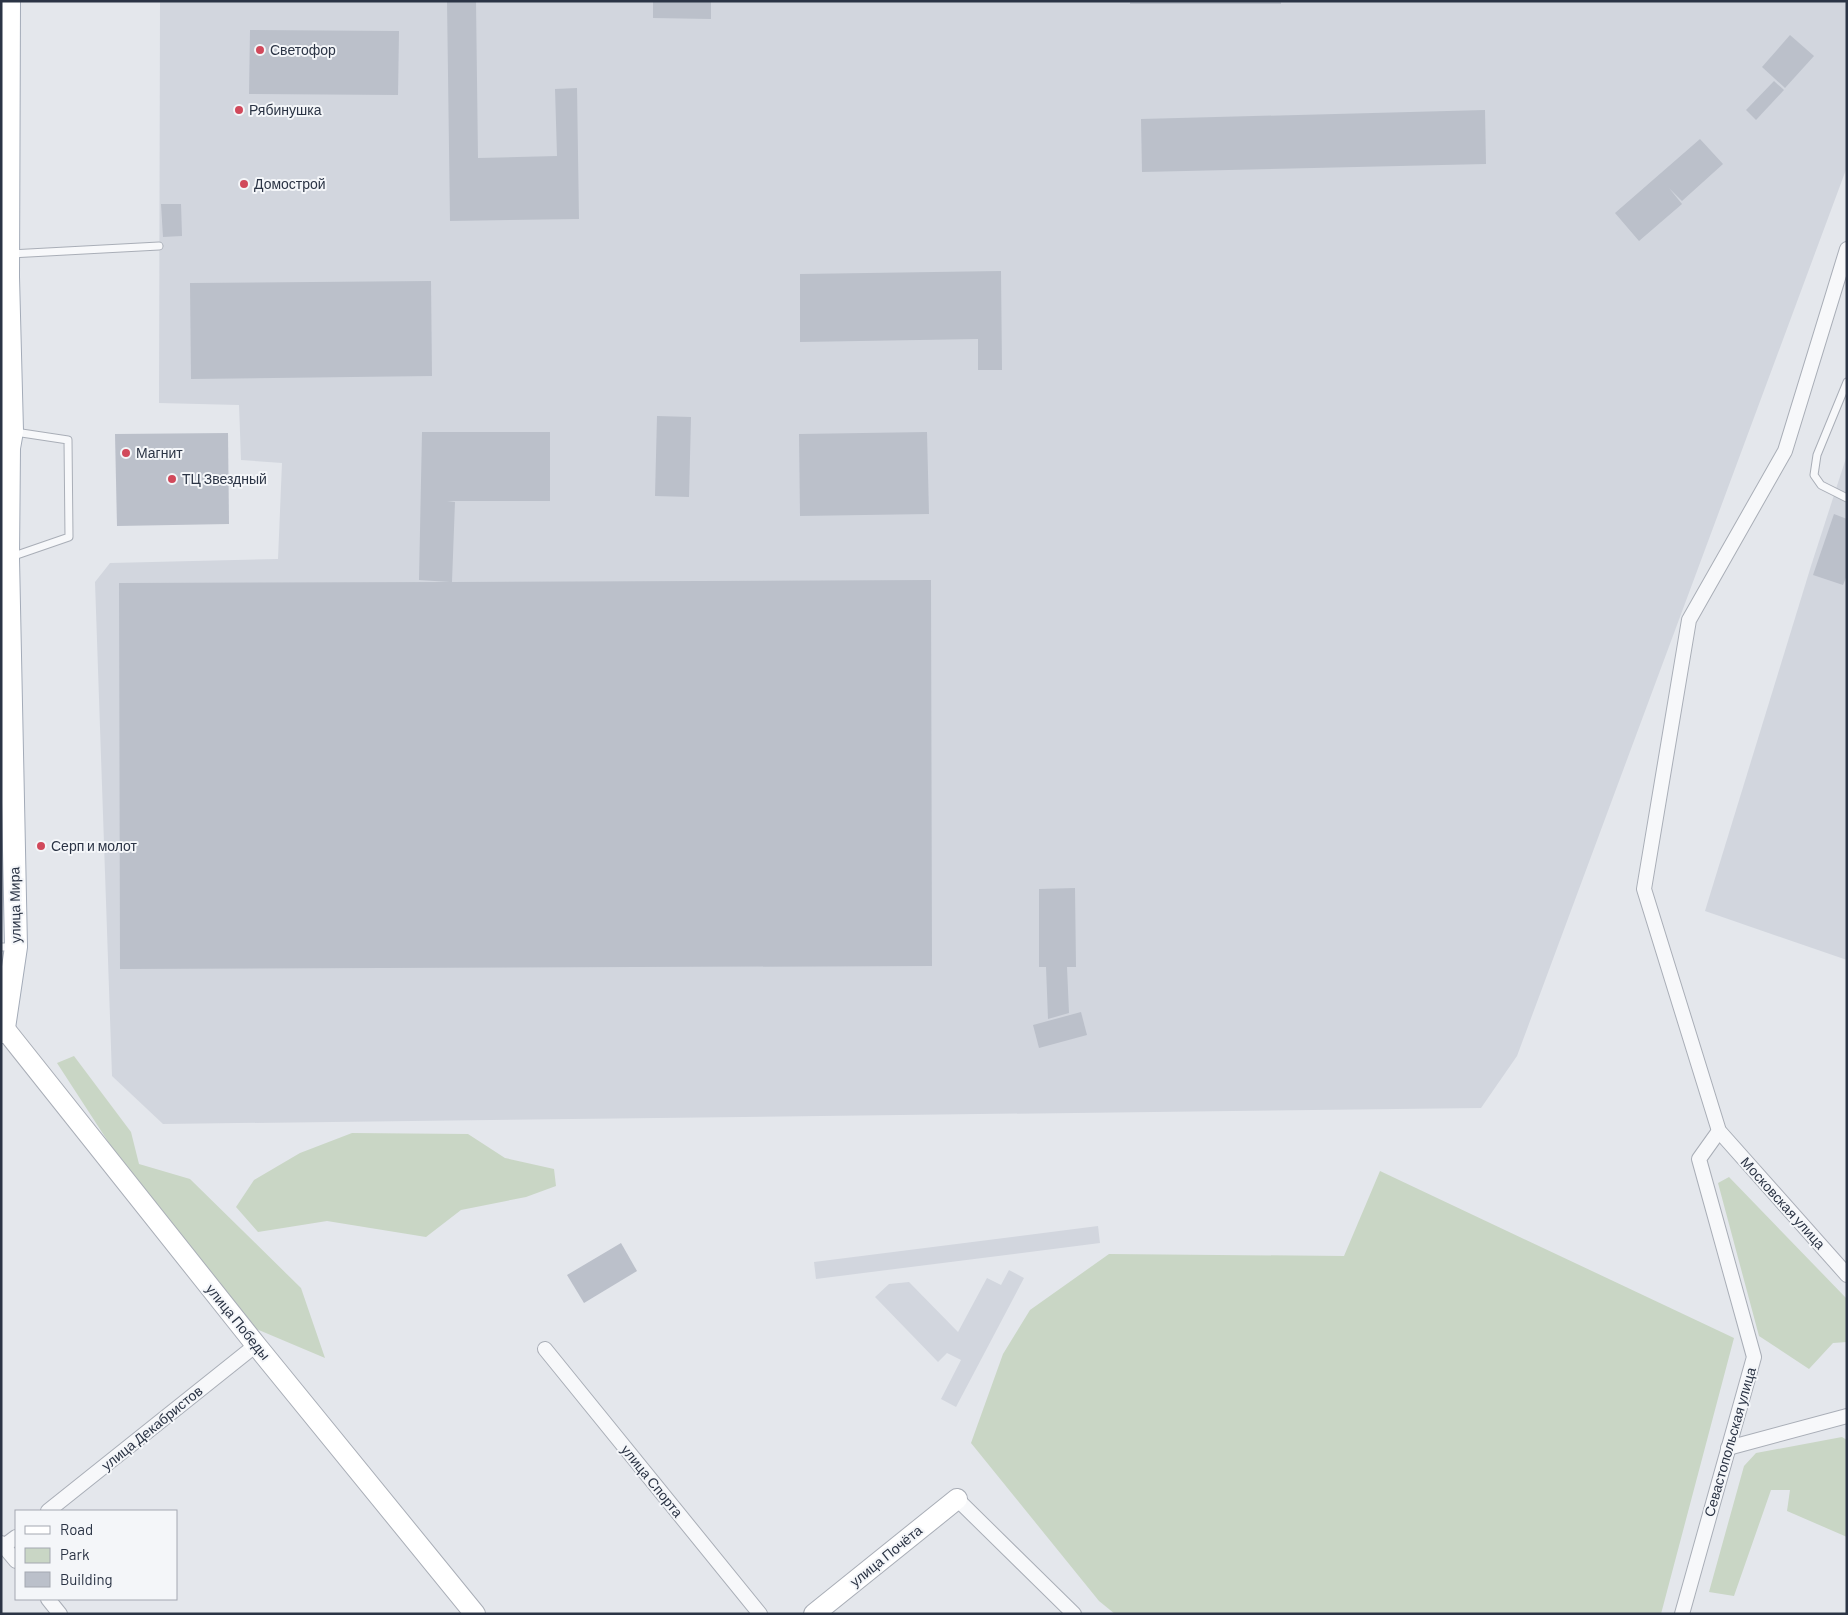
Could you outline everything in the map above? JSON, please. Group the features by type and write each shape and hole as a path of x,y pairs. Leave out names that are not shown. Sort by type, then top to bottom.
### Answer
{"main road":[{"name":"улица Мира","path":"2,1029 9,947 7,813 8,443 4,277 7,254 9,1"}],"street":[{"path":"1719,1130 1644,889 1689,620 1785,451 1847,250"},
{"name":"улица Победы","path":"2,1029 475,1614"},
{"name":"Московская улица","path":"1719,1130 1847,1275"},
{"name":"Севастопольская улица","path":"1682,1614 1754,1357 1699,1159 1719,1130"},
{"name":"улица Декабристов","path":"49,1510 256,1345"},
{"name":"улица Спорта","path":"544,1348 760,1614"},
{"path":"1728,1448 1847,1416"},
{"path":"957,1499 1074,1614"},
{"name":"улица Почёта","path":"814,1614 957,1499"},
{"path":"15,1538 3,1544 15,1560"},
{"path":"49,1600 60,1614"}],"lane":[{"path":"7,254 159,246"},
{"path":"1847,382 1817,455 1814,475 1821,485 1847,498"},
{"path":"8,443 68,440 68,537 8,558"}],"shaded area":[{"path":"160,1 1847,1 1847,167 1517,1056 1481,1108 163,1124 112,1076 95,582 110,563 278,559 282,463 241,460 239,405 159,403"},
{"path":"1847,455 1847,960 1705,911"},
{"path":"1098,1226 1100,1243 816,1279 814,1262"},
{"path":"1009,1270 1024,1278 956,1407 941,1399 961,1360 947,1353 938,1362 875,1297 889,1284 909,1282 958,1332 987,1278 1001,1285"}],"green space":[{"path":"74,1056 131,1132 139,1164 190,1179 301,1288 325,1358 254,1328 120,1160 57,1063"},
{"path":"352,1133 468,1134 505,1158 554,1169 556,1186 526,1197 461,1210 426,1237 327,1221 258,1232 236,1207 254,1180 300,1153"},
{"path":"1380,1171 1734,1338 1661,1614 1115,1614 1099,1601 971,1443 1003,1354 1030,1310 1109,1254 1344,1256"},
{"path":"1729,1177 1847,1299 1847,1342 1833,1343 1809,1369 1759,1336 1718,1183"},
{"path":"1842,1437 1847,1440 1847,1537 1787,1511 1790,1490 1771,1490 1734,1596 1709,1592 1744,1466 1756,1453"}],"building":[{"path":"447,1 476,1 478,158 557,156 555,89 577,88 579,219 450,221"},
{"path":"653,1 711,1 711,19 653,18"},
{"path":"1130,1 1281,1 1281,4 1130,4"},
{"path":"250,30 399,31 398,95 249,94"},
{"path":"1790,35 1814,56 1785,88 1762,67"},
{"path":"1774,81 1784,90 1756,120 1746,110"},
{"path":"1485,110 1486,164 1142,172 1141,119"},
{"path":"1700,139 1723,164 1682,201 1669,188 1682,204 1639,241 1615,213"},
{"path":"161,204 181,204 182,236 163,237"},
{"path":"1001,271 1002,370 978,370 978,339 800,342 800,274"},
{"path":"431,281 432,376 191,379 190,283"},
{"path":"657,416 691,417 689,497 655,496"},
{"path":"422,432 550,432 550,501 447,501 455,502 452,582 931,580 932,966 120,969 119,583 450,582 419,580"},
{"path":"927,432 929,514 800,516 799,434"},
{"name":"ТЦ Звездный","path":"228,433 229,524 117,526 115,434"},
{"path":"1834,514 1847,519 1847,575 1843,585 1813,575"},
{"path":"1075,888 1076,967 1067,967 1069,1013 1048,1019 1046,967 1039,967 1039,889"},
{"path":"1081,1012 1087,1035 1039,1048 1033,1025"},
{"path":"621,1243 637,1271 584,1303 567,1275"}],"place":[{"name":"Светофор","path":"260,50"},
{"name":"Рябинушка","path":"239,110"},
{"name":"Домострой","path":"244,184"},
{"name":"Магнит","path":"126,453"},
{"name":"ТЦ Звездный","path":"172,479"},
{"name":"Серп и молот","path":"41,846"}]}
